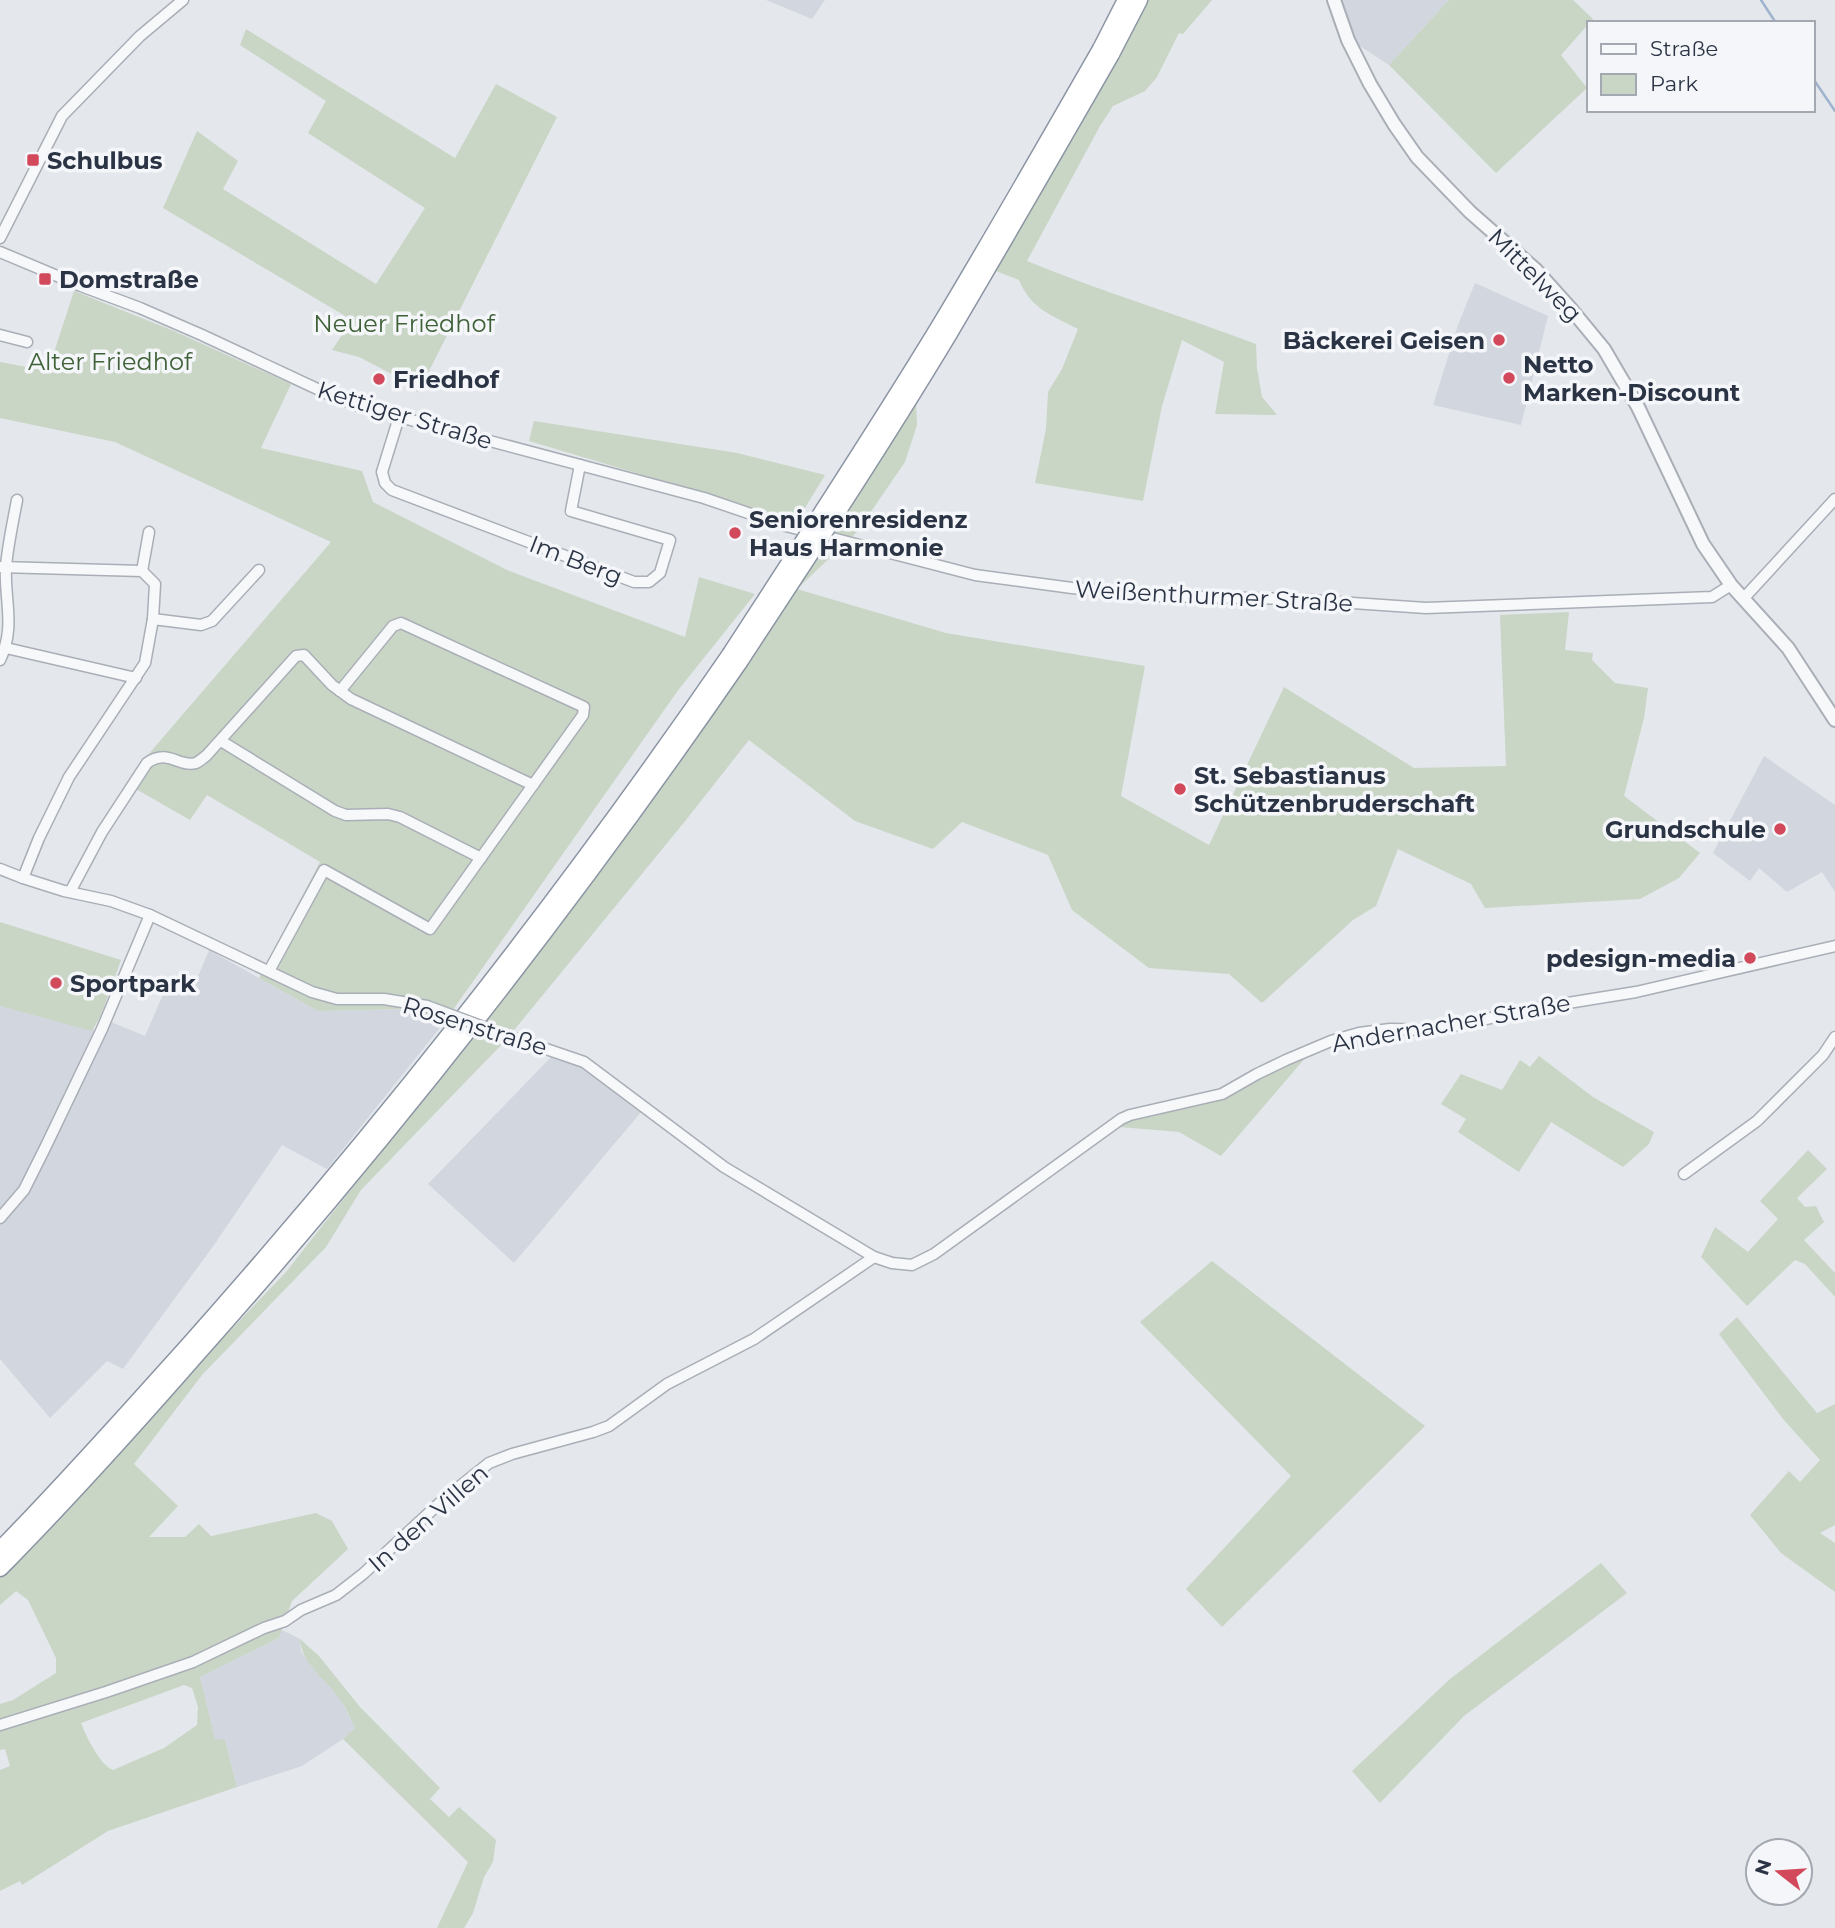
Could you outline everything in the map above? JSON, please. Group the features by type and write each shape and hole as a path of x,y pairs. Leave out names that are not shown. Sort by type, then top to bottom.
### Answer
{"highway":[{"path":"1106,52 1126,0"},
{"path":"0,1568 105,1457 271,1272 421,1092 617,836 734,659 844,503 1025,205 1106,52 1139,0"},
{"path":"0,1550 98,1447 269,1255 410,1086 560,892 734,659"}],"street":[{"path":"0,239 62,116 140,36 183,0"},
{"name":"Mittelweg","path":"1334,0 1348,40 1370,84 1417,157 1470,212 1536,270 1604,349 1637,407 1703,544 1743,598"},
{"name":"Kettiger Straße","path":"0,252 202,335 362,407 704,498"},
{"path":"0,335 27,342"},
{"name":"Im Berg","path":"399,417 382,472 385,483 392,490 634,582 649,582 660,573 670,540 570,511 580,466"},
{"name":"Weißenthurmer Straße","path":"704,498 786,526 975,575 1072,589 1159,596 1282,599 1426,608 1712,597 1731,585"},
{"path":"1835,499 1743,598 1788,648 1835,720"},
{"path":"0,660 6,648 9,612 3,567 17,500"},
{"path":"142,570 149,532"},
{"path":"3,567 142,570 155,584 153,620 145,663 69,777 23,878"},
{"path":"153,620 201,625 212,621 259,570"},
{"path":"270,971 324,870 430,929 583,715 584,707 401,623 393,626 340,691"},
{"path":"6,648 136,678"},
{"path":"70,892 102,832 147,763 164,757 196,763 206,756 296,656 304,655 332,685 352,699 533,785"},
{"path":"221,741 335,811 346,815 388,814 400,817 481,859"},
{"name":"Rosenstraße","path":"0,869 70,892 111,901 149,915 312,992 337,999 384,999 427,1006 584,1062 724,1167 874,1257 892,1263 912,1265"},
{"path":"0,1218 24,1190 45,1148 102,1029 149,915"},
{"name":"Andernacher Straße","path":"912,1265 934,1254 1121,1119 1222,1094 1257,1074 1331,1041 1359,1033 1390,1029 1434,1030 1543,1007 1636,992 1835,946"},
{"path":"1684,1174 1757,1121 1823,1055 1835,1037"},
{"name":"In den Villen","path":"0,1725 193,1662 264,1628 285,1622 301,1610 336,1595 363,1574 444,1499 489,1463 609,1426 667,1384 754,1339 874,1257"}],"shaded area":[{"path":"766,0 825,0 812,19"},
{"path":"1341,0 1449,0 1389,65 1357,44"},
{"path":"1475,283 1548,316 1521,425 1433,405 1458,325"},
{"name":"Grundschule","path":"1764,756 1835,805 1835,892 1822,872 1787,892 1759,868 1750,881 1713,853"},
{"path":"209,950 318,1011 406,1009 443,1024 327,1169 282,1145 214,1245 123,1369 107,1361 50,1418 0,1359 0,1006 106,1033 111,1022 145,1036 168,983 192,991"},
{"path":"554,1054 583,1066 642,1111 514,1263 428,1184"},
{"path":"282,1630 300,1639 301,1651 340,1698 355,1728 302,1766 237,1787 225,1740 215,1740 200,1677 279,1638"}],"green space":[{"path":"1147,0 1212,0 1183,34 1179,33 1157,77 1145,91 1113,106 1027,261 1256,344 1262,397 1277,415 1215,414 1224,362 1182,340 1162,406 1143,501 1035,483 1046,429 1048,392 1062,369 1078,329 1036,305 1019,280 993,270 1117,58"},
{"path":"1449,0 1573,0 1593,19 1587,21 1587,26 1561,55 1587,88 1496,173 1389,65"},
{"name":"Neuer Friedhof","path":"246,29 455,158 496,84 557,117 418,393 411,384 359,357 332,350 352,320 163,208 197,131 238,161 223,189 376,284 425,208 308,133 326,101 240,45"},
{"name":"Alter Friedhof","path":"74,291 174,331 291,384 261,448 362,471 373,502 507,570 685,637 699,577 755,594 679,689 443,1024 406,1009 318,1011 259,978 320,862 207,795 190,820 129,785 147,756 331,542 115,442 0,418 0,362 48,371"},
{"path":"916,403 917,425 905,462 857,532 797,589 946,633 1145,666 1121,796 1209,845 1284,687 1414,768 1506,766 1500,615 1569,612 1565,650 1593,653 1592,660 1615,683 1648,688 1644,718 1624,796 1700,853 1679,878 1640,899 1485,908 1471,884 1398,849 1376,906 1353,920 1262,1003 1229,974 1149,968 1072,910 1048,855 962,822 933,849 855,821 749,740 506,1040 361,1190 326,1247 202,1375 134,1464 178,1506 149,1537 185,1537 199,1524 211,1536 316,1513 332,1521 348,1549 292,1601 279,1638 200,1677 215,1739 225,1740 237,1787 108,1831 22,1885 20,1881 0,1891 0,1770 10,1766 5,1749 0,1750 0,1704 13,1700 56,1673 56,1658 28,1600 16,1591 0,1605 0,1572 286,1272 554,931 696,738","holes":["184,1685 192,1688 198,1707 197,1725 164,1748 113,1770 98,1756 81,1723"]},
{"path":"534,421 737,453 825,475 797,521 529,441"},
{"name":"Sportpark","path":"0,922 121,960 101,1015 92,1031 0,1006"},
{"path":"1307,1056 1221,1156 1179,1132 1120,1127 1133,1117 1224,1097"},
{"path":"1539,1056 1593,1097 1654,1132 1649,1144 1623,1167 1551,1122 1519,1172 1458,1132 1466,1119 1441,1104 1461,1074 1502,1090 1520,1060 1530,1067"},
{"path":"1808,1150 1827,1169 1797,1198 1805,1207 1816,1206 1824,1222 1804,1240 1835,1273 1835,1297 1805,1264 1795,1260 1747,1306 1701,1257 1715,1227 1748,1252 1778,1219 1760,1201"},
{"path":"1212,1261 1425,1426 1222,1627 1186,1589 1291,1476 1140,1322"},
{"path":"1737,1317 1817,1413 1835,1404 1835,1525 1820,1533 1835,1543 1835,1592 1781,1553 1750,1515 1789,1471 1800,1482 1820,1460 1783,1419 1719,1334"},
{"path":"1601,1563 1627,1593 1464,1716 1380,1803 1352,1771 1450,1679"},
{"path":"300,1639 319,1656 360,1707 440,1788 430,1799 449,1817 459,1807 496,1840 493,1862 484,1877 473,1913 464,1928 437,1928 468,1862 343,1739 355,1728 341,1701 305,1656"}],"waterway":[{"path":"1761,0 1775,21"},
{"path":"1814,80 1835,111"}],"place":[{"name":"Schulbus","path":"33,160"},
{"name":"Domstraße","path":"45,279"},
{"name":"Bäckerei Geisen","path":"1499,340"},
{"name":"Netto Marken-Discount","path":"1509,378"},
{"name":"Friedhof","path":"379,379"},
{"name":"Seniorenresidenz Haus Harmonie","path":"735,533"},
{"name":"St. Sebastianus Schützenbruderschaft","path":"1180,789"},
{"name":"Grundschule","path":"1780,829"},
{"name":"pdesign-media","path":"1750,958"},
{"name":"Sportpark","path":"56,983"}]}
